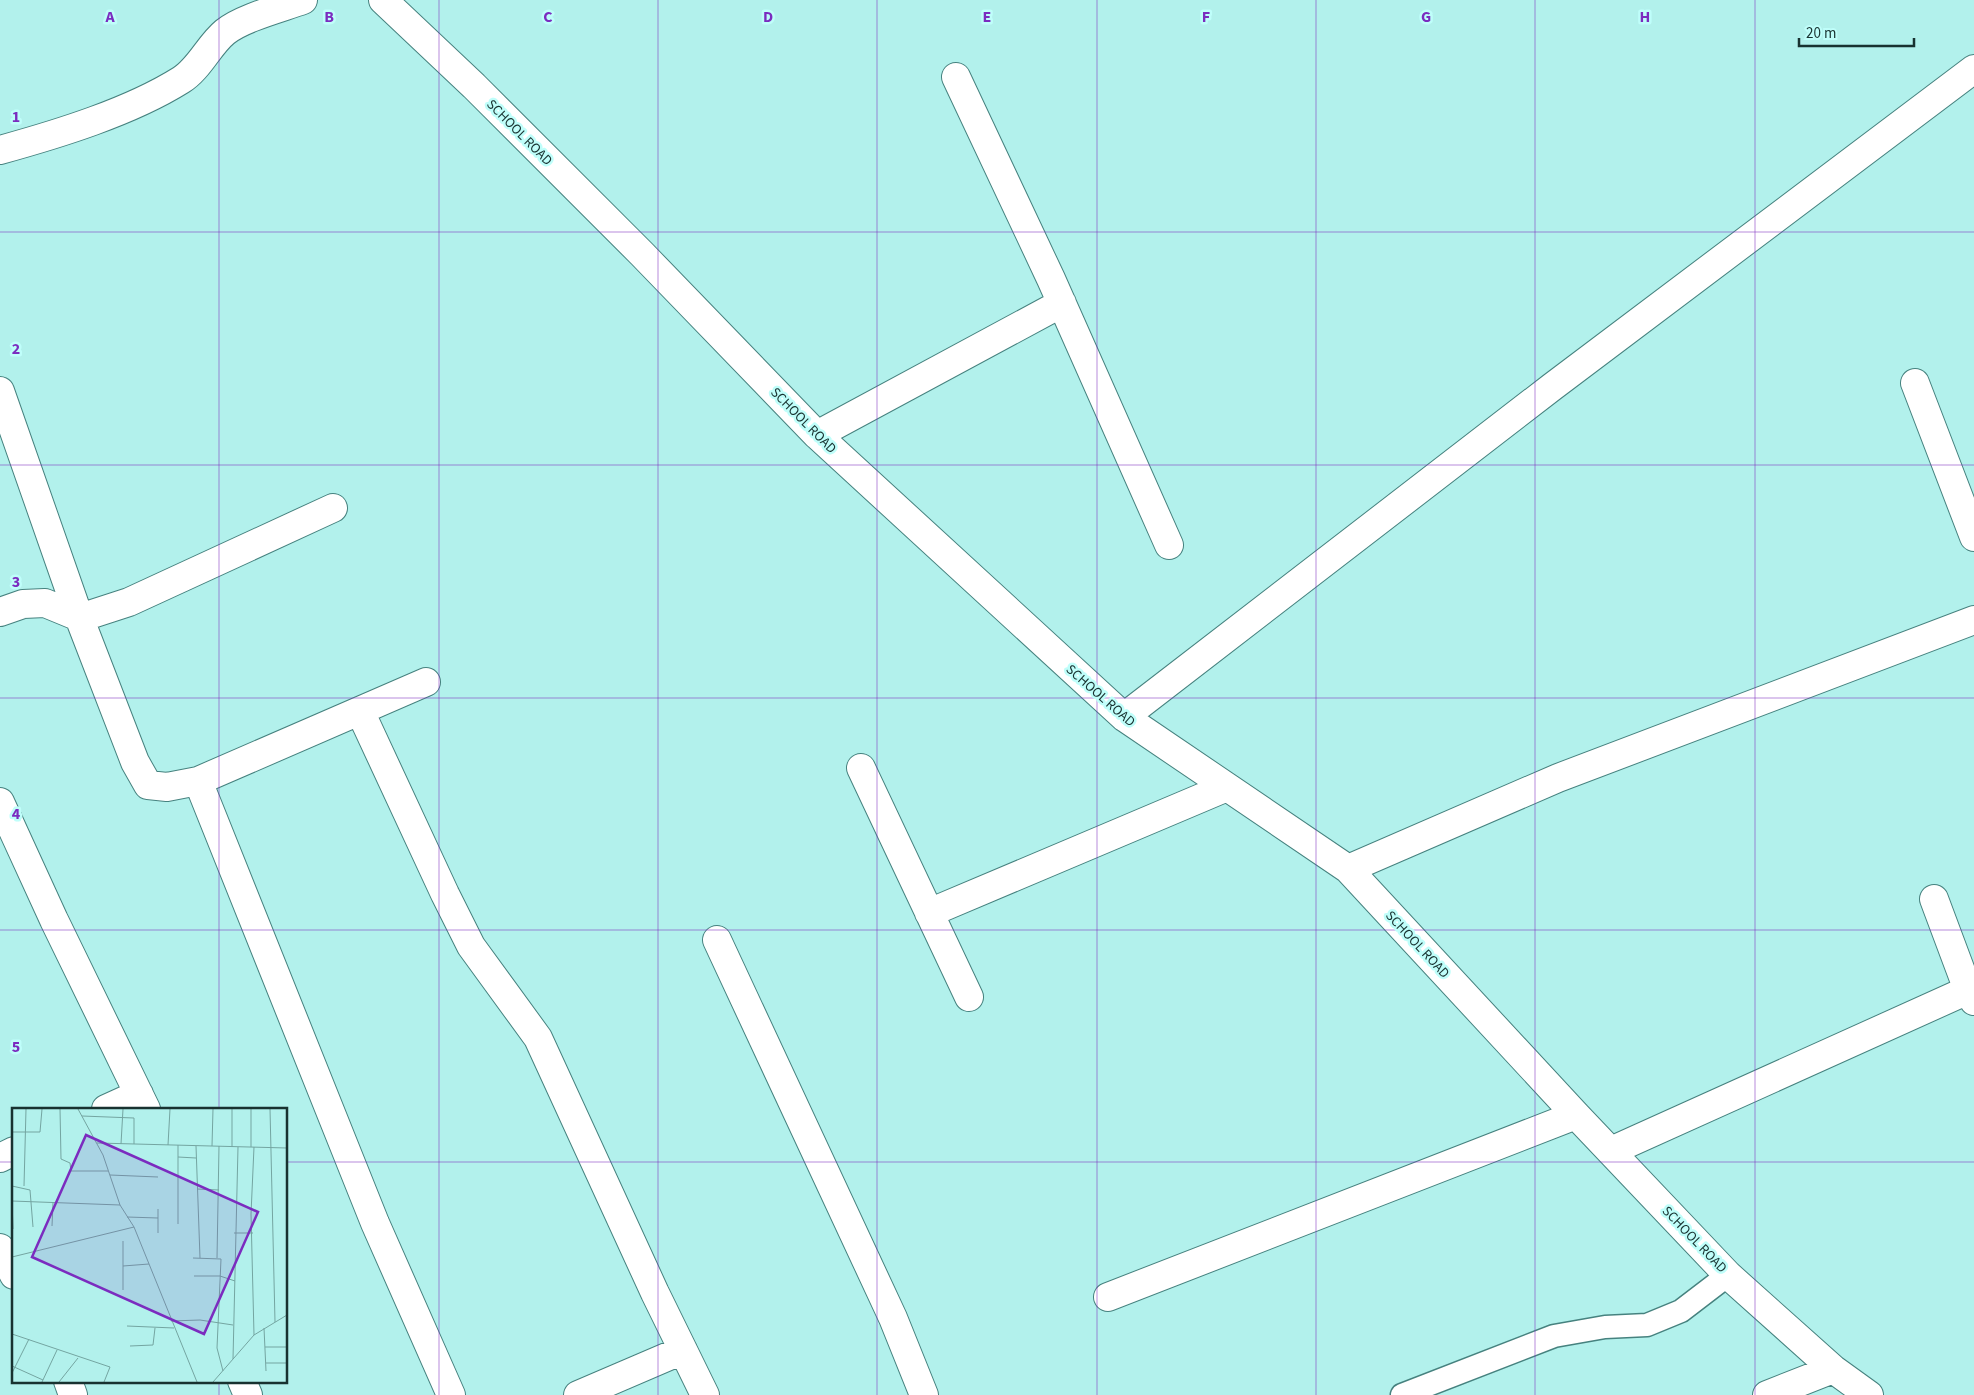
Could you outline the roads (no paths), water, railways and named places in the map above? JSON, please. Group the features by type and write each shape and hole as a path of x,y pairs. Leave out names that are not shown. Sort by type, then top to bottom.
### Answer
{"street":[{"path":"0,150 98,118 143,100 183,79 225,31 303,0"},
{"name":"SCHOOL ROAD","path":"383,0 474,86 642,254 817,434 1124,717 1348,869 1576,1115 1728,1275 1834,1368 1869,1395"},
{"path":"1124,717 1544,393 1974,69"},
{"path":"956,77 1062,303 1169,545"},
{"path":"817,434 1062,303"},
{"path":"1915,383 1974,537"},
{"path":"0,391 79,617 135,762 148,785 167,787 198,781 426,682"},
{"path":"0,612 23,604 45,603 79,617 129,602 333,508"},
{"path":"1348,869 1558,778 1974,620"},
{"path":"360,711 444,894 471,946 538,1038 705,1395"},
{"path":"861,768 969,997"},
{"path":"198,781 375,1223 451,1395"},
{"path":"929,913 1227,787"},
{"path":"0,802 54,920 143,1101 111,1108"},
{"path":"1611,1151 1971,995 1934,899"},
{"path":"717,940 892,1318 924,1395"},
{"path":"1108,1298 1576,1115"},
{"path":"0,1158 12,1152"},
{"path":"0,1248 12,1271"},
{"path":"578,1395 683,1350"},
{"path":"1766,1395 1834,1368"},
{"path":"68,1382 73,1395"},
{"path":"242,1382 248,1395"}],"lane":[{"path":"1402,1395 1554,1336 1605,1327 1646,1325 1681,1311 1728,1275"}]}
